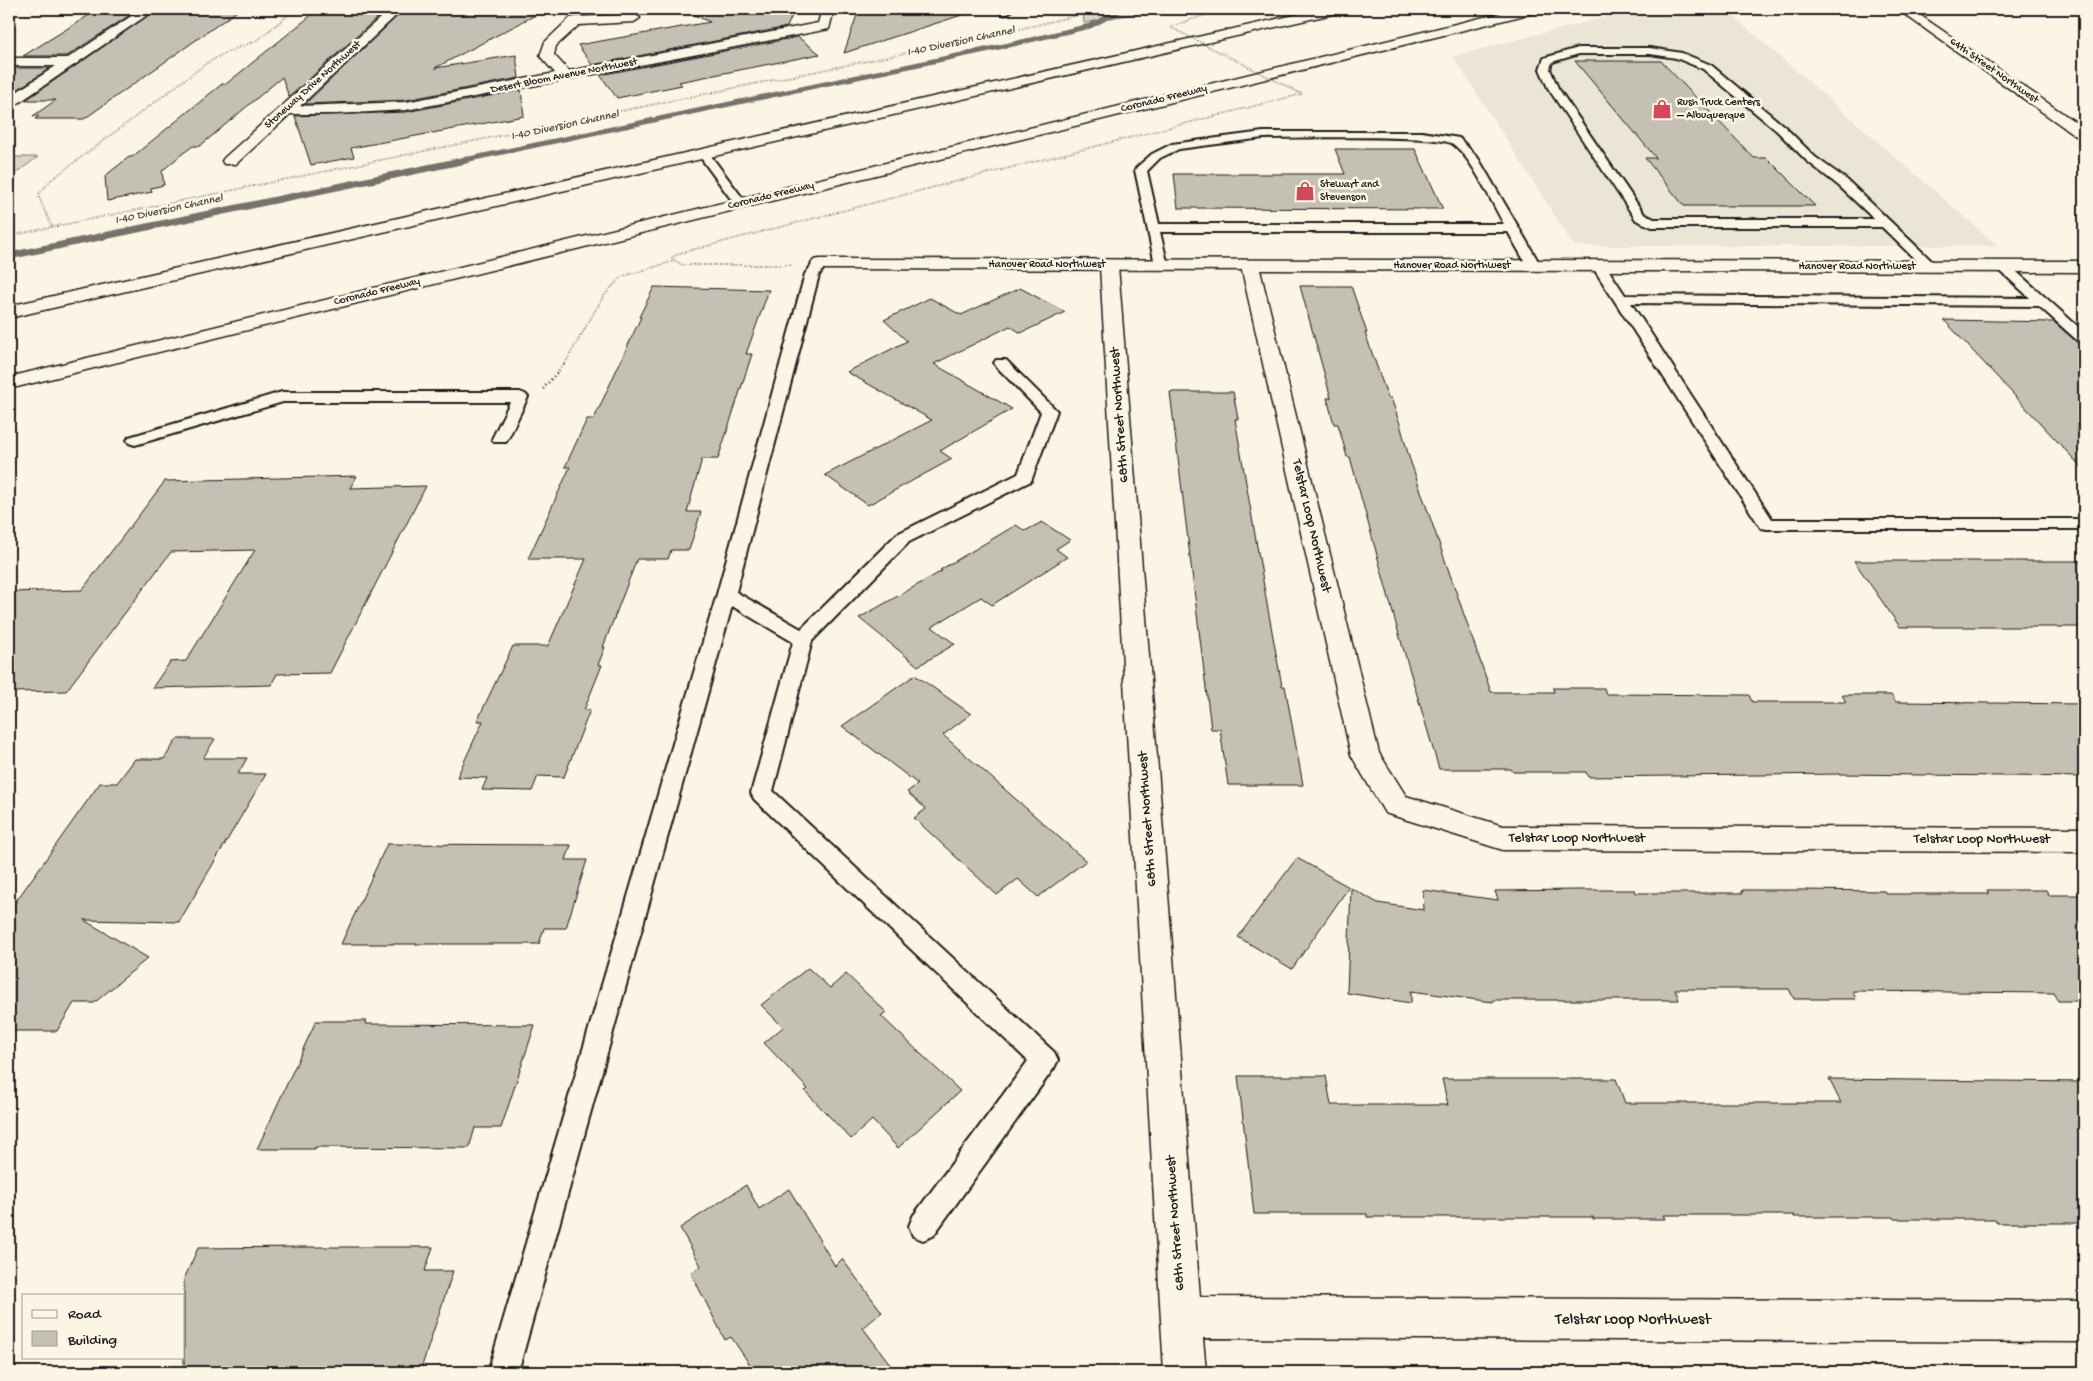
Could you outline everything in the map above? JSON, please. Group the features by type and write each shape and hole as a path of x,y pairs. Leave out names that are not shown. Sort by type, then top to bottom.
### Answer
{"main road":[{"path":"9,103 150,9"},
{"name":"Stoneway Drive Northwest","path":"230,161 397,9"},
{"name":"Desert Bloom Avenue Northwest","path":"284,110 336,110 406,106 824,26 828,9"},
{"path":"9,312 1337,9"},
{"name":"Coronado Freeway","path":"9,383 1532,9"},
{"name":"64th Street Northwest","path":"1903,9 2084,135"},
{"path":"566,76 547,56 550,46 575,21 634,18"},
{"path":"9,62 72,62"},
{"name":"Hanover Road Northwest","path":"820,264 2084,267"},
{"name":"68th Street Northwest","path":"1109,266 1186,1372"},
{"name":"Telstar Loop Northwest","path":"1250,266 1365,755 1396,805 1503,838 2084,840"},
{"name":"Telstar Loop Northwest","path":"1182,1317 2084,1322"}],"lane":[{"path":"1885,223 1652,223 1640,217 1553,88 1545,69 1548,60 1578,51 1650,51 1678,55 1708,67 1781,129 1811,159 1843,183 1932,267"},
{"path":"1161,266 1141,170 1156,156 1176,146 1263,135 1422,135 1455,140 1472,158 1534,266"},
{"path":"704,154 740,203"},
{"path":"1154,228 1512,228"},
{"path":"503,1372 726,594 812,274 820,264"},
{"path":"1599,266 1767,524 2084,524"},
{"path":"2003,267 2084,339"},
{"path":"1621,299 2043,302"},
{"path":"923,1226 1044,1060 762,793 803,639 903,538 1025,477 1049,411 1001,363"},
{"path":"135,440 282,397 520,397 500,439"},
{"path":"726,594 803,639"}],"path":[{"path":"52,227 38,195 51,180 207,63 227,52 256,41 296,9"},
{"path":"1017,30 1086,13 1091,9"},
{"path":"820,264 759,266 682,265 671,258 680,253 1302,94 1170,27 1223,9"},
{"path":"9,236 1007,32"},
{"path":"541,392 546,384 562,368 603,297 621,277 674,261"}],"shaded area":[{"path":"1083,9 1159,9 1084,23"},
{"path":"1638,9 1725,9 1998,246 1574,246 1453,56"},
{"path":"9,157 38,157 9,178"}],"building":[{"path":"99,9 139,9 67,56 23,56"},
{"path":"158,9 240,9 84,119 35,119 39,116 33,116 56,100 26,100"},
{"path":"319,9 387,9 289,97 282,77 200,146 193,146 182,154 162,171 164,185 151,188 152,192 107,201 105,176 129,157 132,157 222,84 226,84"},
{"path":"405,9 547,9 435,68 516,55 519,78 406,100 305,104"},
{"path":"680,9 795,9 787,27 592,65 578,45 710,22"},
{"path":"859,9 964,9 965,14 844,53"},
{"path":"798,37 820,54 679,82 682,85 617,98 600,75"},
{"name":"Rush Truck Centers – Albuquerque","path":"1575,61 1661,61 1754,158 1767,158 1815,206 1684,206 1645,158 1656,158"},
{"path":"9,68 50,68 9,95"},
{"path":"521,90 524,116 351,148 354,157 311,165 295,116 406,112"},
{"name":"Stewart and Stevenson","path":"1335,149 1415,149 1443,209 1178,208 1174,174 1345,174"},
{"path":"1300,286 1351,286 1367,333 1365,333 1388,398 1391,398 1409,457 1491,692 1554,692 1553,688 1604,688 1606,694 1749,695 1752,702 1846,702 1842,695 1891,695 1896,702 2084,704 2084,777 1843,774 1588,777 1586,772 1439,769 1396,624 1350,457 1347,457 1338,424 1334,424 1327,398 1331,398"},
{"path":"654,287 769,290 746,354 752,354 718,459 702,459 687,512 701,512 689,550 671,550 668,559 637,559 603,647 605,647 598,665 602,665 584,710 590,710 564,777 538,776 532,791 482,790 487,778 457,777 483,721 477,721 513,646 548,646 586,559 528,559 570,467 565,467 587,419 594,419"},
{"path":"1020,288 1065,312 1021,333 1010,326 934,364 1012,409 940,451 952,459 868,505 825,475 932,420 847,372 907,341 884,320 930,298 961,315"},
{"path":"1944,320 2054,322 2078,343 2084,345 2084,470"},
{"path":"1170,392 1233,392 1238,419 1235,419 1267,604 1282,686 1285,686 1303,785 1228,785 1220,729 1211,729"},
{"path":"357,476 350,488 426,486 330,673 277,674 271,685 152,688 170,662 186,661 255,550 171,552 66,691 9,692 9,592 82,590 165,481"},
{"path":"1042,522 1070,540 1056,549 1067,557 992,605 981,597 932,627 955,644 918,666 859,618 942,571 940,570 1016,525 1025,531"},
{"path":"1854,561 2084,561 2084,627 1900,627"},
{"path":"915,675 971,714 943,735 1086,861 1038,897 1018,879 997,895 914,818 926,809 907,792 918,784 842,726"},
{"path":"177,739 215,739 203,758 247,758 238,774 266,774 179,922 84,920 148,958 94,1003 74,1003 57,1031 9,1031 9,911 100,783 117,783 135,759 164,759"},
{"path":"387,844 571,845 566,860 587,860 566,928 544,928 539,944 341,944"},
{"path":"1297,858 1349,887 1292,969 1238,937"},
{"path":"1351,888 1378,903 1424,910 1423,890 1498,900 1495,891 1635,890 1636,893 1743,893 1742,890 1801,890 1884,891 1886,894 1989,894 1987,890 2046,890 2049,895 2084,895 2084,1001 2058,1001 2053,993 1853,991 1856,999 1794,999 1789,989 1675,989 1679,1000 1493,1000 1493,1002 1411,991 1411,1003 1347,993"},
{"path":"808,968 830,988 846,974 886,1012 881,1016 960,1091 898,1148 872,1120 851,1139 805,1091 808,1089 764,1043 783,1027 761,1005"},
{"path":"316,1021 366,1021 365,1024 535,1025 501,1128 475,1128 469,1148 315,1147 315,1149 257,1149"},
{"path":"1238,1076 1326,1076 1331,1105 1448,1105 1442,1079 1616,1079 1625,1103 1841,1103 1829,1079 2084,1082 2084,1223 1997,1223 1995,1219 1794,1217 1794,1215 1663,1215 1665,1219 1593,1219 1593,1217 1367,1217 1367,1214 1254,1214"},
{"path":"746,1185 759,1209 789,1189 835,1266 842,1259 882,1312 863,1328 896,1372 755,1372 731,1337 725,1340 691,1273 701,1266 680,1228"},
{"path":"433,1247 425,1271 453,1271 420,1372 184,1372 184,1279 198,1248"}],"waterway":[{"name":"I-40 Diversion Channel","path":"460,161 1009,45 1090,26 1123,9"},
{"name":"I-40 Diversion Channel","path":"9,256 466,160"}],"place":[{"name":"Rush Truck Centers – Albuquerque","path":"1662,109"},
{"name":"Stewart and Stevenson","path":"1305,191"}]}
